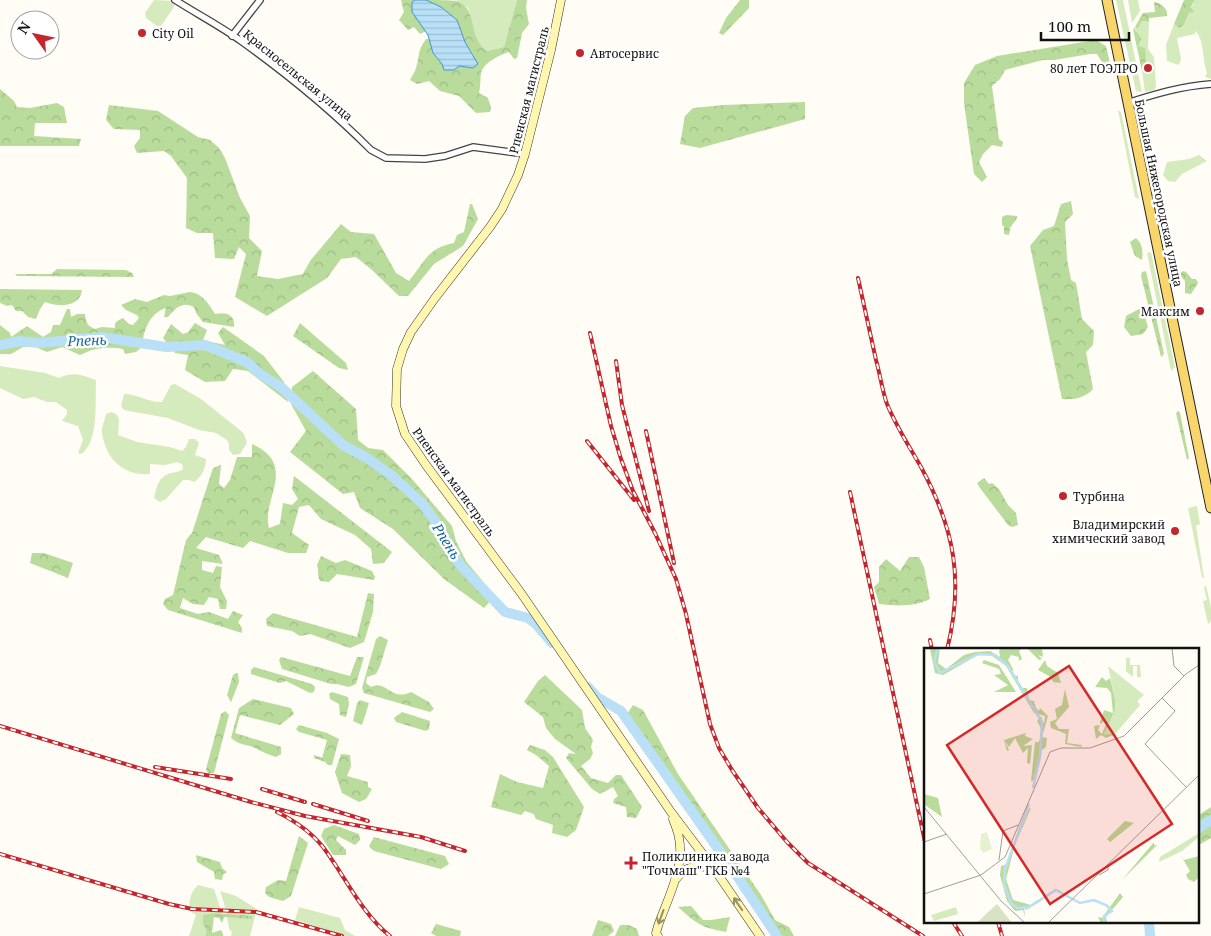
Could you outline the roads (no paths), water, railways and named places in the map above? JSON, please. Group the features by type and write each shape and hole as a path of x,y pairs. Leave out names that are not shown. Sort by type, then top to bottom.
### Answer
{"main road":[{"name":"Рпенская магистраль","path":"561,0 551,50 518,175 502,209 490,227 411,332 397,369 395,387 396,406 405,434 426,466 521,593 671,812 760,936"},
{"name":"Большая Нижегородская улица","path":"1107,0 1209,490 1211,508"},
{"name":"Рпенская магистраль","path":"656,935 680,859 680,838 671,812"},
{"path":"674,882 685,870 692,867 701,866 716,873"}],"street":[{"name":"Красносельская улица","path":"175,0 267,60 326,108 379,156 386,158 425,159 445,156 473,147 525,154"},
{"path":"232,36 260,0"},
{"path":"1127,103 1160,92 1211,84"}],"water":[{"path":"415,0 426,0 441,7 457,20 465,42 478,64 473,68 459,66 454,70 444,70 442,64 433,53 428,35 412,12 412,2"}],"waterway":[{"name":"Рпень","path":"0,345 20,341 40,343 102,337 166,347 205,345 247,362 260,374 281,387 343,445 367,458 391,475 422,503 435,521 460,565 505,612 528,618 536,624 552,643"},
{"name":"Рпень","path":"588,687 597,697 621,711 731,867 777,936"},
{"name":"Рпень","path":"1198,828 1211,820"},
{"name":"Рпень","path":"1149,924 1150,936"}],"railway":[{"path":"858,278 887,404 933,490 949,534 955,578 955,601 947,648"},
{"path":"590,333 611,426 621,459 633,491 676,579 686,614 710,724 719,748 758,808 808,863 923,936"},
{"path":"616,361 622,405 649,511"},
{"path":"646,431 674,563"},
{"path":"587,441 634,500"},
{"path":"850,492 924,837"},
{"path":"930,640 932,648"},
{"path":"0,726 251,802 305,816 421,837 465,851"},
{"path":"155,767 231,779"},
{"path":"262,789 305,802"},
{"path":"313,804 368,821"},
{"path":"277,812 302,827 319,842 370,916 390,936"},
{"path":"0,854 169,904 192,909 256,912 342,936"},
{"path":"954,924 962,936"},
{"path":"999,924 1002,936"}],"place":[{"name":"City Oil","path":"142,33"},
{"name":"Автосервис","path":"580,53"},
{"name":"80 лет ГОЭЛРО","path":"1148,68"},
{"name":"Максим","path":"1200,311"},
{"name":"Турбина","path":"1063,496"},
{"name":"Владимирский химический завод","path":"1175,531"},
{"name":"Поликлиника завода \"Точмаш\" ГКБ №4","path":"631,863"}]}
